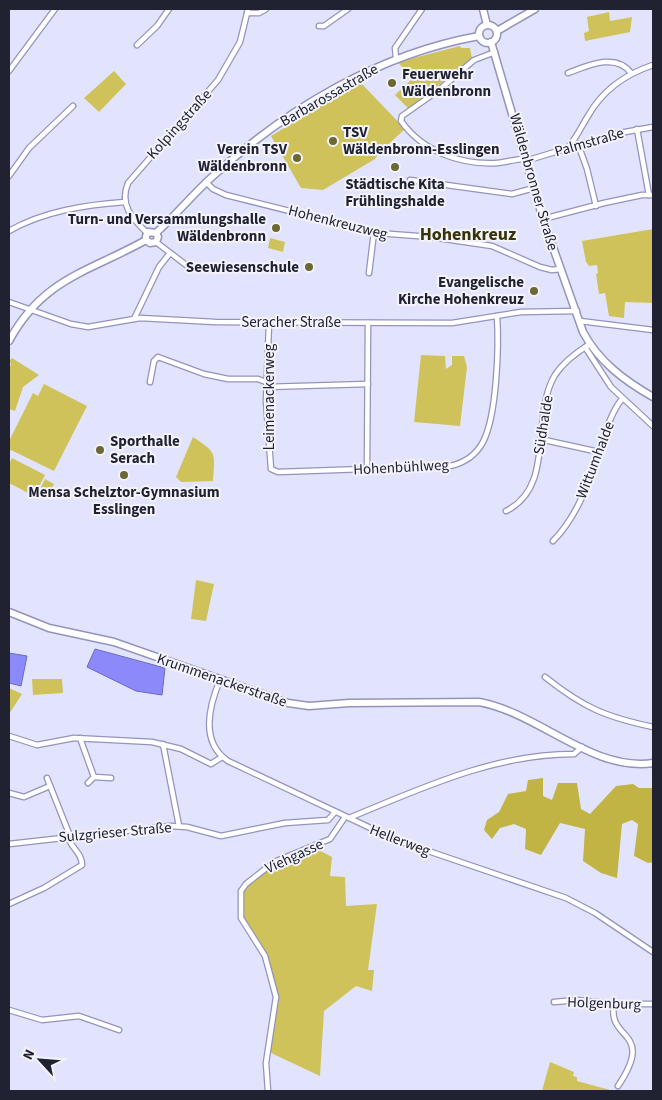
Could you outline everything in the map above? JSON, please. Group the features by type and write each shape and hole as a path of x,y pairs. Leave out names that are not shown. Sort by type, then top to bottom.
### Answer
{"street":[{"path":"9,71 54,9"},
{"path":"137,46 157,26 169,9"},
{"path":"247,11 259,13 266,9"},
{"path":"319,26 324,26 348,9"},
{"path":"396,58 395,48 422,9"},
{"path":"483,9 487,25"},
{"path":"497,31 535,9"},
{"name":"Kolpingstraße","path":"125,202 126,189 132,177 206,96 224,72 240,42 247,11"},
{"path":"487,25 493,26 497,31 497,37 491,42 485,42 479,36 480,29 487,25"},
{"name":"Barbarossastraße","path":"156,233 206,182 260,137 292,115 366,72 396,58 479,36"},
{"name":"Wäldenbronner Straße","path":"491,42 543,219 588,346 613,370 653,397"},
{"name":"Palmstraße","path":"495,52 474,60 440,90 403,115 401,120 409,131 424,144 453,158 488,163 525,158 533,159 588,141 653,127"},
{"path":"568,73 592,64 607,62 621,64 631,74"},
{"path":"568,147 600,100 631,74 653,65"},
{"path":"9,176 29,148 73,106"},
{"path":"581,129 582,136 588,141"},
{"path":"543,219 651,195 637,129"},
{"path":"578,144 588,170 596,206"},
{"path":"410,180 512,194 534,188"},
{"name":"Hohenkreuzweg","path":"206,182 215,190 226,194 374,232 489,245 552,270 560,268"},
{"path":"9,231 28,221 52,213 125,202 131,218 147,233"},
{"path":"147,233 151,231 156,233 158,237 156,242"},
{"path":"369,273 374,232"},
{"path":"146,240 147,233"},
{"path":"146,240 150,243 156,242 190,268"},
{"path":"9,341 30,310 68,278 146,240"},
{"path":"134,318 160,266 170,253"},
{"name":"Seracher Straße","path":"9,302 84,326 99,326 134,318 269,323 452,323 527,311 577,311"},
{"name":"Hohenbühlweg","path":"273,471 450,466 464,462 477,451 487,434 492,410 497,359 497,316"},
{"path":"580,321 653,330"},
{"name":"Leimenackerweg","path":"269,323 266,384 270,465 273,471"},
{"path":"367,469 368,323"},
{"path":"588,346 606,381 622,399 653,426"},
{"name":"Südhalde","path":"506,511 519,503 531,489 536,474 545,401 552,381 566,362 588,346"},
{"path":"150,382 156,358 160,357 193,371 225,379 258,379 266,384 368,384"},
{"name":"Wittumhalde","path":"553,540 587,487 614,411 622,399"},
{"path":"540,439 599,452"},
{"name":"Krummenackerstraße","path":"9,612 49,628 114,642 269,698 299,705 357,702 484,703 612,762 636,765 653,763"},
{"path":"545,678 583,705 606,715 653,728"},
{"path":"9,736 38,745 80,738 163,744 181,748 211,764 222,757 213,742 209,726 220,680"},
{"path":"80,738 94,777"},
{"path":"163,744 179,826"},
{"path":"347,817 459,773 507,761 553,754 574,754 582,747"},
{"name":"Hellerweg","path":"222,757 241,768 405,844 566,898 595,913 653,952"},
{"path":"88,783 94,777 111,778"},
{"path":"9,904 41,890 82,865 80,855 70,844 69,836 47,778"},
{"path":"9,793 24,796 50,786"},
{"name":"Sulzgrieser Straße","path":"9,844 69,836 179,826 224,836 285,823 328,820 335,812"},
{"name":"Viehgasse","path":"268,1091 266,1063 276,1003 276,991 262,950 241,918 241,891 254,877 277,860 330,839 347,817"},
{"name":"Holgenburg","path":"554,1002 577,1000 614,1004 653,1004"},
{"path":"614,1004 614,1020 629,1040 634,1053 627,1072 618,1086"},
{"path":"9,1010 42,1020 79,1016 119,1030"}],"shaded area":[{"path":"609,12 610,21 632,17 630,32 585,41 584,33 589,31 587,17"},
{"path":"460,46 461,48 470,48 472,58 409,109 395,95 412,79 398,62"},
{"path":"114,71 126,84 99,112 84,98"},
{"name":"TSV Wäldenbronn-Esslingen","path":"360,82 405,129 375,159 323,190 301,188 271,136"},
{"path":"653,229 653,303 625,302 624,318 609,316 605,293 599,294 596,274 598,273 597,265 589,266 586,262 582,241"},
{"path":"270,238 285,242 283,252 268,248"},
{"path":"421,355 445,356 446,369 452,365 452,356 464,356 467,367 460,426 414,422"},
{"path":"12,358 39,375 23,387 15,411 9,409 9,369 11,364 9,361"},
{"path":"44,384 87,406 54,471 11,450 9,452 9,441 33,393 38,396"},
{"path":"193,437 213,454 213,481 181,482 176,477"},
{"path":"12,458 45,475 34,496 9,483 9,464"},
{"path":"45,479 54,484 47,498 38,493"},
{"path":"196,580 214,584 206,621 191,619"},
{"path":"95,649 165,668 162,695 136,691 87,667"},
{"path":"9,653 27,656 21,686 9,683"},
{"path":"32,679 62,679 63,693 33,695"},
{"path":"9,688 22,694 9,714"},
{"path":"543,778 543,796 552,800 558,783 577,783 581,809 590,814 616,786 633,784 639,788 653,788 653,862 648,863 634,856 638,824 632,820 622,824 617,878 601,873 583,861 585,829 560,823 541,855 525,849 526,829 514,824 500,828 492,839 484,830 487,820 499,812 508,794 526,791 528,780"},
{"path":"315,848 332,857 330,876 345,877 346,906 377,904 368,970 374,970 372,991 356,986 324,1011 320,1076 269,1052 277,995 266,954 243,920 241,898 245,887 274,864"},
{"path":"550,1062 574,1072 573,1076 577,1077 577,1081 614,1091 542,1091"}],"place":[{"name":"Feuerwehr Wäldenbronn","path":"392,83"},
{"name":"TSV Wäldenbronn-Esslingen","path":"333,141"},
{"name":"Verein TSV Wäldenbronn","path":"297,158"},
{"name":"Städtische Kita Frühlingshalde","path":"395,167"},
{"name":"Turn- und Versammlungshalle Wäldenbronn","path":"276,228"},
{"name":"Seewiesenschule","path":"309,267"},
{"name":"Evangelische Kirche Hohenkreuz","path":"534,291"},
{"name":"Sporthalle Serach","path":"100,450"},
{"name":"Mensa Schelztor-Gymnasium Esslingen","path":"124,475"}],"district":[{"name":"Hohenkreuz","path":"468,234"}]}
